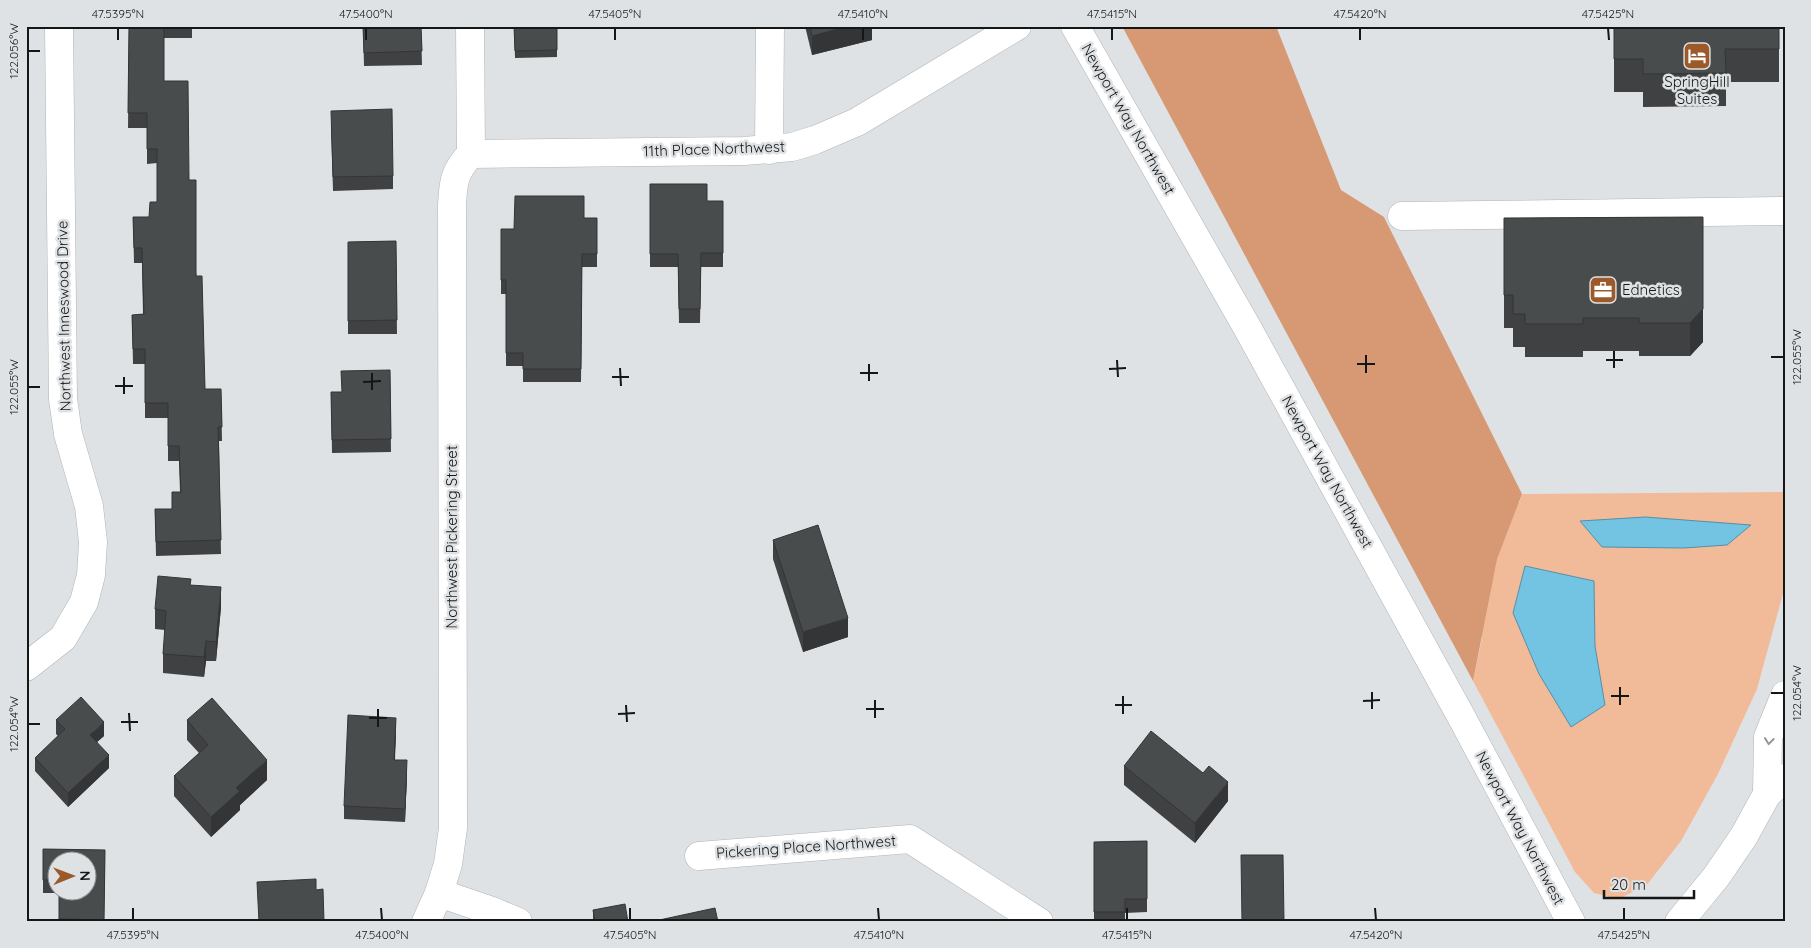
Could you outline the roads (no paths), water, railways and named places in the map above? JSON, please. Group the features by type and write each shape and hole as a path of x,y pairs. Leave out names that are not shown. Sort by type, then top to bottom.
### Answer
{"street":[{"name":"Northwest Inneswood Drive","path":"26,667 63,638 84,602 91,575 93,542 89,506 68,434 63,399 59,26"},
{"path":"470,26 471,154"},
{"path":"769,150 770,26"},
{"name":"11th Place Northwest","path":"471,154 769,150 792,147 815,140 857,122 1017,26"},
{"name":"Newport Way Northwest","path":"1075,26 1248,329 1462,718 1571,922"},
{"name":"Northwest Pickering Street","path":"426,922 439,893 448,864 453,828 452,206 454,180 460,164 471,154"},
{"path":"1402,216 1785,211"},
{"path":"1680,922 1716,876 1776,786 1768,737 1785,695"},
{"name":"Pickering Place Northwest","path":"698,856 910,839 1039,922"},
{"path":"439,893 518,922"}],"water":[{"path":"1645,517 1751,525 1727,545 1684,548 1602,547 1580,521"},
{"path":"1525,566 1594,581 1595,646 1605,705 1571,727 1539,674 1513,613"}],"place":[{"name":"SpringHill Suites","path":"1697,56"},
{"name":"Ednetics","path":"1603,290"}]}
